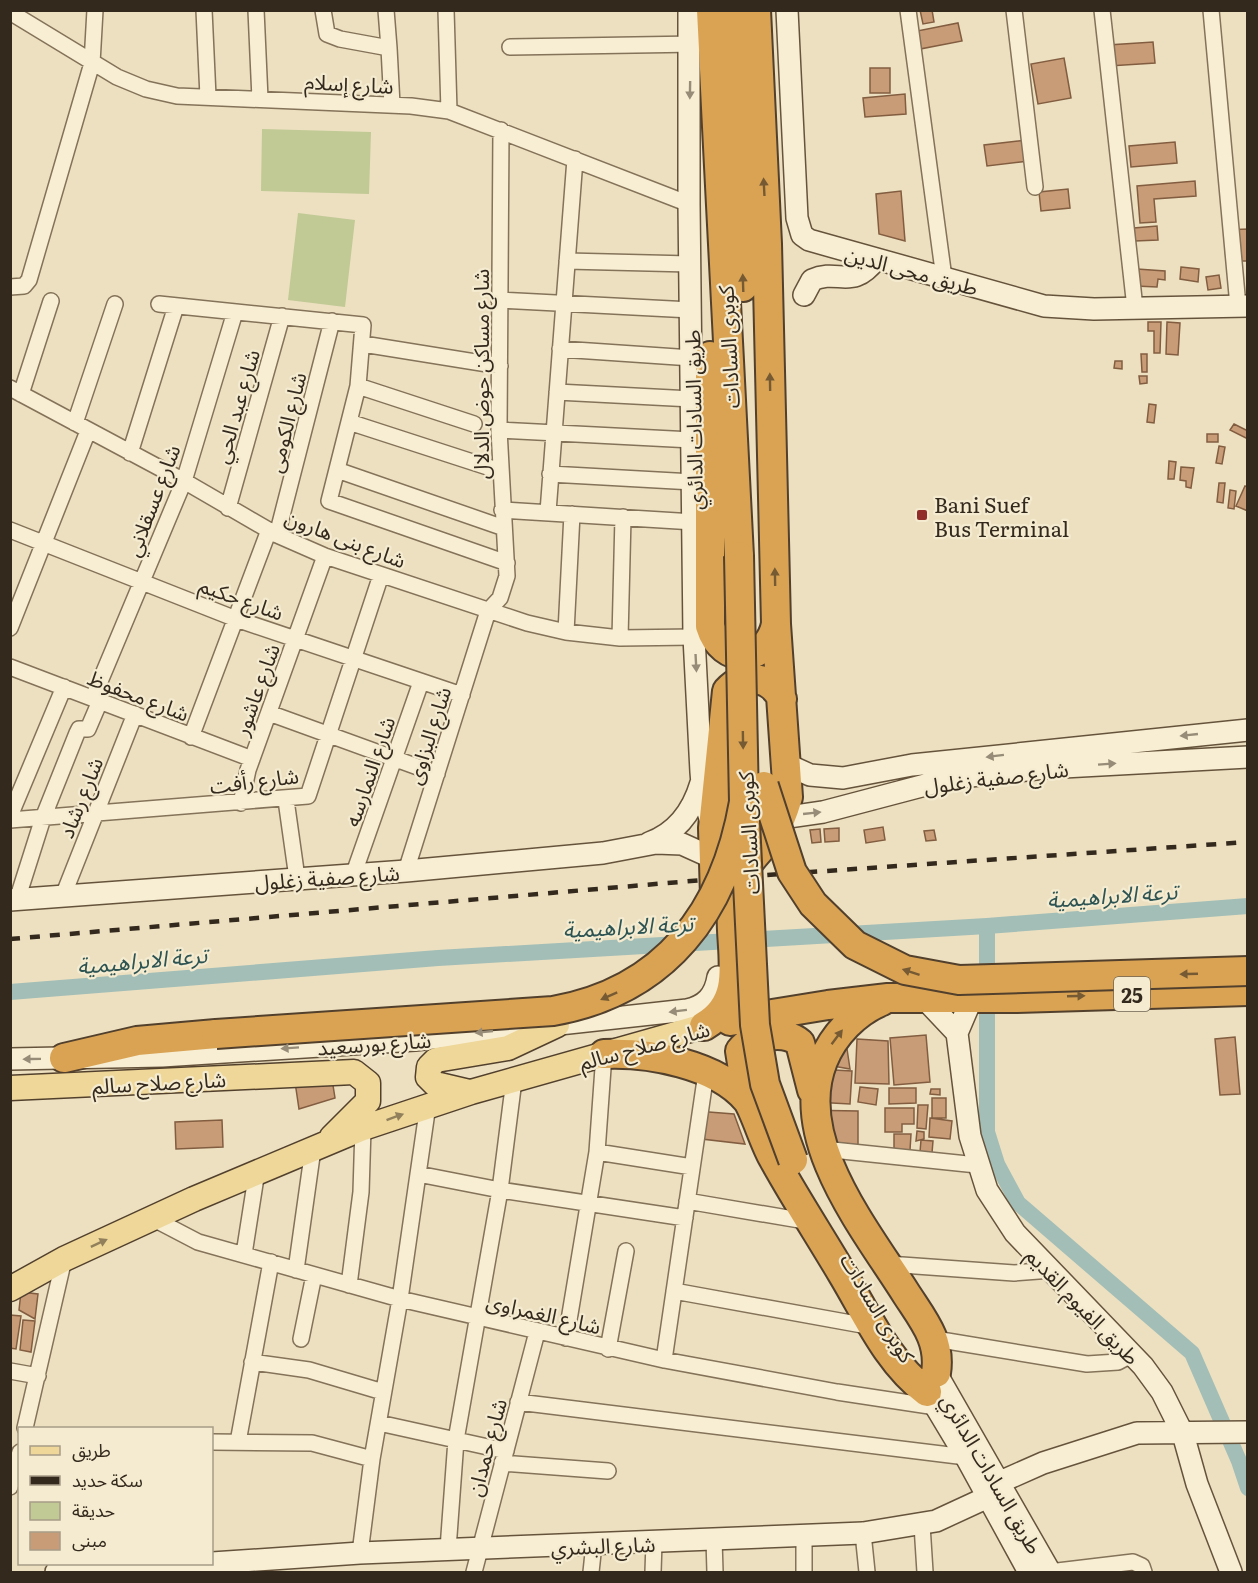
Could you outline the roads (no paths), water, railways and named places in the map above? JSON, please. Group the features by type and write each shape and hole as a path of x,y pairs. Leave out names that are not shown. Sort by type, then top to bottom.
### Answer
{"highway":[{"name":"طريق السادات الدائري","path":"711,10 702,44 730,230"},
{"path":"702,628 710,320 730,230 733,10"},
{"path":"724,914 738,878 783,816 788,797 788,765 776,624 767,244 756,10"},
{"name":"كوبرى السادات","path":"730,230 747,554 754,794 774,1039 786,1096 808,1154 933,1391"},
{"path":"694,522 702,628 721,647 741,655 762,649 770,641 776,624"},
{"path":"704,1026 721,1014 727,1006 734,986 726,976 724,914 713,858 713,828 727,691 745,680 759,679 773,687 782,699"},
{"path":"64,1058 136,1041 553,1011 576,1007 621,990 661,964 686,939 707,910 730,861 754,794"},
{"name":"كوبرى السادات","path":"754,794 792,872 813,904 855,945 905,970 959,980 1248,971"},
{"name":"شارع صلاح سالم","path":"704,1026 818,1006 888,998 1017,998 1248,991"},
{"path":"814,1101 804,1049 794,1038 779,1034 750,1042 740,1052 748,1101 768,1150 873,1327 907,1375 933,1391 935,1340 848,1198 808,1154 820,1067 836,1037 858,1015 888,998"},
{"path":"604,1054 646,1055 687,1065 706,1073 748,1101"}],"main road":[{"path":"471,1092 435,1084 428,1077 429,1067 436,1060 508,1048 556,1025"},
{"name":"شارع صلاح سالم","path":"10,1289 64,1259 152,1218 257,1171 363,1128 471,1092 704,1026"},
{"name":"شارع صلاح سالم","path":"16,1087 354,1071 368,1083 370,1092 368,1101 319,1146"}],"street":[{"path":"10,287 24,286 29,280 92,63 96,10"},
{"path":"204,10 208,97"},
{"path":"256,10 260,99"},
{"path":"323,10 327,34 340,39 389,48"},
{"path":"386,10 392,105"},
{"path":"446,10 448,111"},
{"name":"طريق السادات الدائري","path":"689,10 702,44 689,204 694,522"},
{"name":"طريق محى الدين","path":"787,10 798,227 809,240 1044,306 1135,308 1243,306"},
{"path":"908,10 944,278"},
{"path":"1014,10 1035,187"},
{"path":"1102,10 1135,308"},
{"path":"1211,10 1243,306"},
{"name":"شارع إسلام","path":"10,12 57,39 92,63 146,89 177,96 392,105 448,111 689,204"},
{"path":"510,46 702,44"},
{"name":"شارع مساكن حوض الدلال","path":"488,611 500,598 507,576 499,430 501,130"},
{"path":"548,512 575,159"},
{"path":"804,295 812,280 827,276 855,278 868,270 876,260"},
{"path":"567,261 690,264"},
{"path":"500,300 691,310"},
{"path":"16,391 51,301"},
{"path":"10,628 44,543 81,427 115,304"},
{"path":"159,304 363,325 358,386 329,498 332,504 507,563"},
{"path":"130,453 176,306"},
{"name":"شارع عسقلاني","path":"43,818 78,731 87,729 142,581 184,481 235,312"},
{"name":"شارع عبد الحي","path":"228,508 282,316"},
{"name":"شارع الكومى","path":"191,737 236,619 273,532 332,321"},
{"path":"363,344 500,366"},
{"path":"560,349 692,358"},
{"path":"358,386 474,424"},
{"name":"شارع بنى هارون","path":"16,391 184,481 228,508 325,556 488,611 567,632 620,638 702,628"},
{"path":"556,392 692,399"},
{"path":"349,422 500,471"},
{"path":"499,430 692,440"},
{"path":"337,470 504,528"},
{"path":"550,474 693,482"},
{"path":"502,510 694,522"},
{"path":"567,632 572,514"},
{"path":"620,638 623,517"},
{"name":"شارع حكيم","path":"10,530 236,619 462,695"},
{"name":"شارع عاشور","path":"241,803 252,759 325,556"},
{"name":"شارع رأفت","path":"10,820 305,798 310,794 381,575"},
{"name":"شارع البزاوى","path":"406,870 488,611"},
{"path":"702,628 702,782 706,807 713,828"},
{"name":"شارع محفوظ","path":"10,666 252,759"},
{"name":"شارع النمارسه","path":"354,873 421,682"},
{"path":"10,816 64,687"},
{"path":"269,713 437,774"},
{"name":"شارع رشاد","path":"63,896 135,714"},
{"name":"شارع صفية زغلول","path":"788,765 810,775 832,779 923,764 1248,730"},
{"path":"1224,732 1218,737 1220,747 1248,755"},
{"name":"شارع صفية زغلول","path":"713,828 823,812 952,778 1045,768 1248,755"},
{"path":"832,779 829,786 836,797 876,797"},
{"name":"شارع صفية زغلول","path":"643,845 666,834 686,817 702,782"},
{"path":"286,800 297,878"},
{"path":"14,900 43,818"},
{"name":"شارع صفية زغلول","path":"14,900 603,853 643,845 682,844 713,858"},
{"name":"شارع بورسعيد","path":"10,1059 162,1056 331,1046 556,1025 697,1008 712,996 726,976"},
{"path":"923,997 957,1033 972,998"},
{"name":"طريق الفيوم القديم","path":"957,1033 969,1129 977,1165 990,1196 1003,1218 1131,1355 1162,1392 1183,1434 1200,1492 1231,1572"},
{"path":"566,1338 597,1152 604,1054"},
{"path":"664,1360 706,1073"},
{"path":"448,1549 456,1440 500,1190 514,1080"},
{"path":"360,1553 372,1459 400,1299 428,1105"},
{"path":"349,1285 361,1192 363,1128"},
{"path":"296,1270 319,1146"},
{"path":"597,1152 692,1167"},
{"path":"808,1154 977,1165"},
{"path":"244,1254 257,1171"},
{"path":"418,1174 500,1190 685,1218"},
{"path":"687,1201 811,1222"},
{"name":"شارع الغمراوى","path":"152,1218 198,1242 296,1270 400,1299 608,1348 837,1392 933,1391"},
{"path":"608,1348 626,1251"},
{"path":"25,1427 64,1259"},
{"path":"238,1442 271,1262"},
{"path":"888,1264 1014,1273 1052,1270"},
{"path":"301,1339 314,1275"},
{"path":"674,1291 873,1327"},
{"name":"شارع حمدان","path":"474,1572 537,1332"},
{"path":"935,1340 1087,1364 1118,1362 1131,1355"},
{"path":"252,1362 309,1370 383,1392"},
{"path":"10,1371 38,1376"},
{"name":"طريق السادات الدائري","path":"933,1391 966,1457 994,1490 1029,1572"},
{"name":"طريق السادات الدائري","path":"933,1391 994,1490 1050,1572"},
{"path":"518,1402 966,1457"},
{"path":"379,1423 456,1440 504,1457 608,1472"},
{"name":"شارع البشري","path":"213,1563 360,1553 862,1533 922,1525 963,1511 994,1490 1043,1463 1110,1440 1156,1431 1183,1434 1237,1431"},
{"path":"213,1442 312,1443 372,1459"},
{"path":"10,1487 18,1459"},
{"path":"922,1525 924,1572"},
{"path":"862,1533 867,1572"},
{"path":"804,1536 804,1572"},
{"path":"714,1539 715,1572"},
{"path":"653,1572 654,1542"},
{"path":"591,1572 594,1544"},
{"path":"1050,1572 1133,1562 1142,1566 1143,1572"},
{"path":"56,1572 159,1565"}],"waterway":[{"name":"ترعة الابراهيمية","path":"10,992 438,958 987,926 1248,906"},
{"path":"987,926 987,1132 997,1164 1018,1203 1192,1353 1239,1461 1248,1488"}],"railway":[{"path":"10,939 738,877 1248,842"}],"place":[{"name":"Bani Suef Bus Terminal","path":"922,515"}]}
